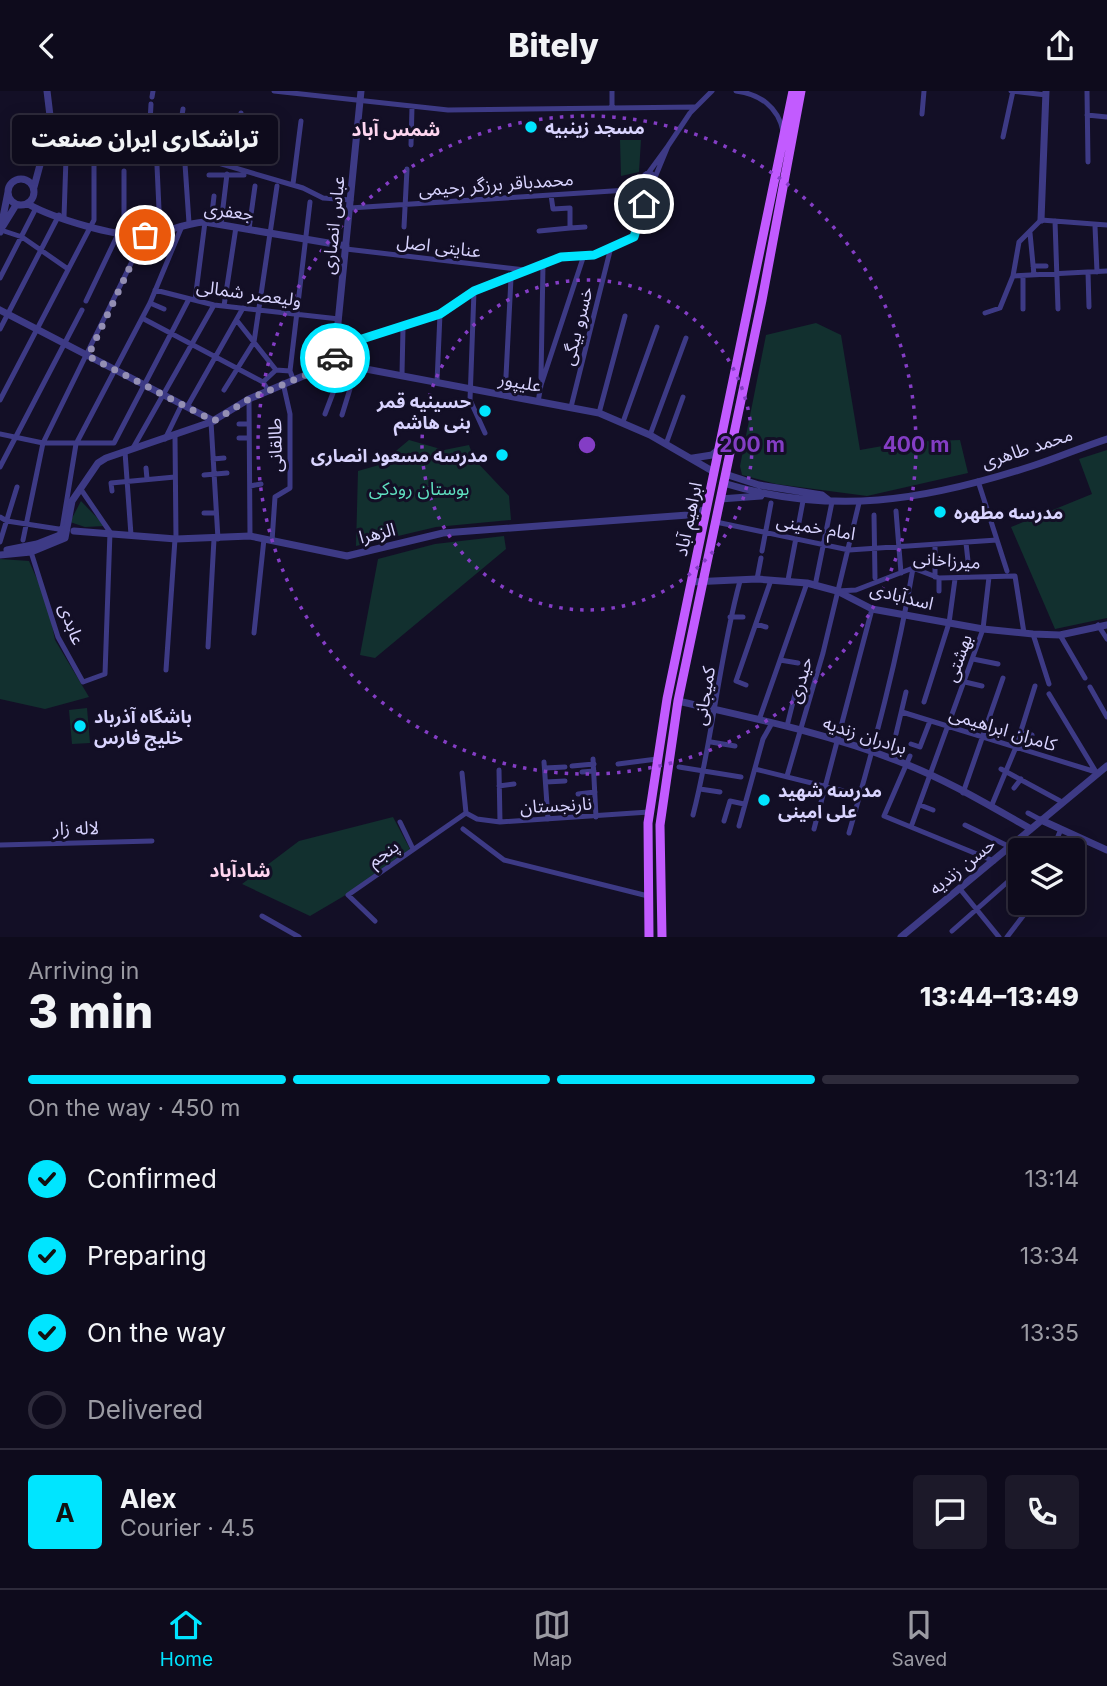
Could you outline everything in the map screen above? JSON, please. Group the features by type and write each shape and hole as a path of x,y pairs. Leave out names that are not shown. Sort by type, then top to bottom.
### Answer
{"main road":[{"name":"ابراهیم آباد","path":"662,937 660,825 678,701 752,345 793,113 790,91"},
{"name":"ابراهیم آباد","path":"649,937 649,812 657,759 691,582 784,138 803,91"},
{"path":"741,342 752,345"}],"street":[{"path":"8,191 10,199 16,205 28,204 34,197 52,113 47,91"},
{"path":"274,91 448,110 695,107"},
{"name":"عباس انصاری","path":"334,363 361,91"},
{"path":"612,91 612,108"},
{"path":"644,204 643,186 695,107 712,91"},
{"path":"736,91 763,98 778,117 784,138"},
{"path":"922,114 924,91"},
{"path":"985,313 1000,308 1013,276 1019,242 1041,220 1046,93 1012,91 1003,137"},
{"path":"1087,91 1088,162"},
{"path":"148,159 152,97"},
{"path":"411,145 412,107"},
{"path":"175,157 183,109"},
{"path":"232,167 241,113"},
{"path":"1087,115 1107,117"},
{"path":"293,184 301,121"},
{"name":"محمدباقر برزگر رحیمی","path":"44,148 70,149 114,160 193,156 293,184 323,198 350,204 405,204 551,195 647,187 652,184"},
{"path":"0,400 94,220 94,155"},
{"path":"0,329 4,312 62,216 66,158"},
{"path":"68,530 76,445 150,303 186,223 186,164"},
{"path":"1,231 2,207 12,184 40,166"},
{"path":"157,166 160,231"},
{"path":"404,227 407,169"},
{"path":"86,301 121,233 124,171"},
{"path":"337,347 440,314 474,291 565,255 610,251 634,237 652,184 653,173"},
{"path":"221,224 227,174"},
{"path":"209,175 244,175"},
{"path":"23,179 34,187"},
{"path":"249,229 255,186"},
{"path":"224,390 254,342 276,186"},
{"path":"551,195 552,209 570,208 570,228"},
{"path":"0,433 43,443 114,443 171,333 192,299 214,196"},
{"path":"291,375 310,202"},
{"name":"جعفری","path":"28,204 91,226 121,233 145,235 186,223 208,222 346,247"},
{"path":"1,231 16,205"},
{"path":"0,278 36,208"},
{"path":"1041,220 1107,225"},
{"path":"1055,221 1058,309"},
{"path":"1095,226 1097,272"},
{"path":"224,306 236,227"},
{"path":"539,231 585,227"},
{"path":"1,231 22,237 68,269"},
{"path":"1030,233 1034,275"},
{"path":"23,540 43,443 145,235"},
{"name":"عنایتی اصل","path":"346,247 528,271"},
{"name":"خسرو بیگی","path":"571,407 610,251"},
{"path":"541,384 584,255"},
{"path":"538,402 541,384 543,264"},
{"path":"1033,266 1046,266"},
{"path":"1013,276 1107,271"},
{"path":"1088,272 1089,307"},
{"path":"1023,276 1023,309"},
{"path":"505,396 511,278"},
{"name":"ولیعصر شمالی","path":"155,290 214,305 339,319"},
{"path":"474,291 470,400 485,433"},
{"path":"150,303 164,309"},
{"path":"131,535 128,451 214,305"},
{"path":"164,440 218,358 243,308"},
{"path":"0,467 82,310"},
{"path":"4,312 212,422"},
{"path":"437,382 440,314"},
{"path":"600,413 625,316"},
{"path":"142,318 263,382 268,390"},
{"path":"238,322 276,370 291,375"},
{"path":"623,422 657,327"},
{"path":"402,374 403,328"},
{"path":"650,435 686,338"},
{"path":"68,530 70,506 98,463 212,422 249,399 283,383 291,375 334,363"},
{"name":"علیپور","path":"334,363 600,413 650,435 693,458 714,473"},
{"path":"325,414 344,364"},
{"path":"342,415 357,366"},
{"path":"263,382 276,370"},
{"name":"طالقانی","path":"272,541 275,497 290,488 290,414 283,383"},
{"path":"666,444 683,397"},
{"path":"249,399 250,536"},
{"path":"208,647 216,539 212,422"},
{"path":"239,424 249,424"},
{"path":"166,670 175,539 175,437"},
{"path":"239,438 249,438"},
{"name":"محمد طاهری","path":"724,478 770,499 859,503 978,481 1032,466 1107,439"},
{"path":"693,458 712,455 719,449"},
{"path":"213,459 224,458"},
{"path":"63,459 73,461"},
{"path":"146,468 147,479"},
{"path":"239,468 250,468"},
{"path":"290,472 300,470"},
{"path":"204,475 228,473"},
{"path":"112,491 111,483 175,477"},
{"name":"محمد طاهری","path":"724,478 822,495 832,502"},
{"path":"978,481 1007,571"},
{"path":"239,483 261,485"},
{"path":"0,542 18,487"},
{"path":"80,488 110,532"},
{"path":"720,499 770,499 762,551"},
{"path":"241,501 250,501"},
{"path":"788,580 803,501"},
{"path":"759,720 811,585 824,544 832,502"},
{"name":"حیدری","path":"787,776 838,591 859,503"},
{"path":"206,504 216,504"},
{"name":"الزهرا","path":"0,552 48,542 68,530 175,539 250,536 347,556 443,533 688,515 706,509"},
{"path":"896,511 901,573"},
{"path":"204,513 216,513"},
{"path":"688,515 701,524 702,529"},
{"path":"874,515 875,578"},
{"path":"0,517 26,525 68,530"},
{"name":"امام خمینی","path":"716,522 849,549 997,540"},
{"name":"الزهرا","path":"0,552 31,552 65,538 68,530"},
{"name":"عابدی","path":"31,552 58,637 83,682 105,674 110,532"},
{"path":"254,633 264,539"},
{"path":"965,543 969,570"},
{"path":"935,545 939,591"},
{"path":"757,579 761,558"},
{"path":"849,833 905,615 913,568"},
{"name":"میرزاخانی","path":"838,591 856,590 913,568 937,577 955,579 1015,576 1024,633"},
{"name":"بهشتی","path":"911,827 932,776 983,629 989,577"},
{"path":"924,702 948,623 955,579"},
{"path":"746,685 736,681 771,580"},
{"name":"اسدآبادی","path":"691,582 788,580 838,591 872,608 983,629 1060,635 1103,625"},
{"name":"کمیجانی","path":"694,815 711,742 730,617 740,581"},
{"path":"814,829 872,608"},
{"path":"730,617 743,617"},
{"path":"756,624 766,627"},
{"path":"1103,625 1107,639"},
{"path":"1033,634 1049,684"},
{"path":"1060,635 1085,678"},
{"path":"973,659 998,664"},
{"path":"780,660 798,663"},
{"path":"963,793 1003,678"},
{"path":"965,682 982,685"},
{"path":"991,807 1004,770 1016,747 1035,686"},
{"path":"1090,687 1107,717"},
{"path":"787,726 796,690"},
{"path":"896,734 906,692"},
{"path":"1049,694 1096,772"},
{"name":"برادران زندیه","path":"678,701 787,726 872,751 932,776 1031,829"},
{"path":"947,705 956,708"},
{"name":"کامران ابراهیمی","path":"902,712 1096,772"},
{"path":"911,744 920,747 930,721"},
{"path":"739,825 763,739 772,723"},
{"path":"1021,732 1032,735"},
{"path":"711,742 735,747"},
{"path":"910,756 884,816 994,861"},
{"path":"618,764 657,759"},
{"path":"548,820 545,765 568,766 594,762 596,817"},
{"name":"حسن زندیه","path":"1020,838 1096,772 1107,766"},
{"path":"679,767 741,777"},
{"path":"755,769 860,795"},
{"path":"499,770 500,822"},
{"path":"1004,770 1062,802"},
{"path":"582,772 594,771"},
{"path":"462,773 466,813"},
{"path":"1014,788 1021,779"},
{"path":"546,782 565,781"},
{"path":"499,786 514,784"},
{"path":"700,789 720,792"},
{"path":"578,794 595,792"},
{"path":"724,821 731,793"},
{"path":"730,801 744,804"},
{"path":"920,805 933,810"},
{"name":"نارنجستان","path":"466,813 477,819 500,822 649,812"},
{"name":"پنجم","path":"375,921 348,895 466,813"},
{"path":"1028,813 1107,850"},
{"path":"401,822 413,849"},
{"path":"965,825 1008,846"},
{"path":"463,829 503,860 649,896"},
{"path":"1058,838 1062,829"},
{"name":"لاله زار","path":"0,845 152,841"},
{"name":"حسن زندیه","path":"901,937 1008,849"},
{"path":"952,931 1008,881"},
{"path":"960,889 999,937"},
{"path":"1007,937 1024,915"},
{"path":"262,916 299,937"}],"green space":[{"path":"620,140 641,140 639,172 621,176"},
{"path":"816,323 841,335 860,450 905,442 960,440 968,473 867,496 776,484 742,475 740,466 766,335"},
{"name":"بوستان رودکی","path":"409,440 444,450 469,445 474,459 509,496 511,520 436,527 356,546 358,471 379,465"},
{"path":"1107,450 1107,618 1055,629 1011,527 1092,494 1079,459"},
{"path":"81,501 105,526 85,527 70,522"},
{"path":"504,536 506,549 375,658 360,655 378,559 435,544"},
{"path":"0,559 29,561 48,604 55,640 89,697 45,709 0,699"},
{"name":"باشگاه آذرباد خلیج فارس","path":"87,708 90,743 72,744 69,710"},
{"path":"393,817 410,849 344,896 310,916 242,884 299,841"}],"way so far":[{"path":"145,235 88,356 214,421 249,399 334,363 335,358"}],"place":[{"name":"مسجد زینبیه","path":"531,127"},
{"name":"تراشکاری ایران صنعت","path":"145,235"},
{"name":"حسینیه قمر بنی هاشم","path":"485,411"},
{"name":"مدرسه مسعود انصاری","path":"502,455"},
{"name":"مدرسه مطهره","path":"940,512"},
{"name":"باشگاه آذرباد خلیج فارس","path":"80,726"},
{"name":"مدرسه شهید علی امینی","path":"764,800"}],"district":[{"name":"شمس آباد","path":"396,129"},
{"name":"شادآباد","path":"240,870"}],"route":[{"path":"335,358 337,347 349,341 409,326 440,314 474,291 565,255 594,255 610,251 634,237 644,204"}]}
